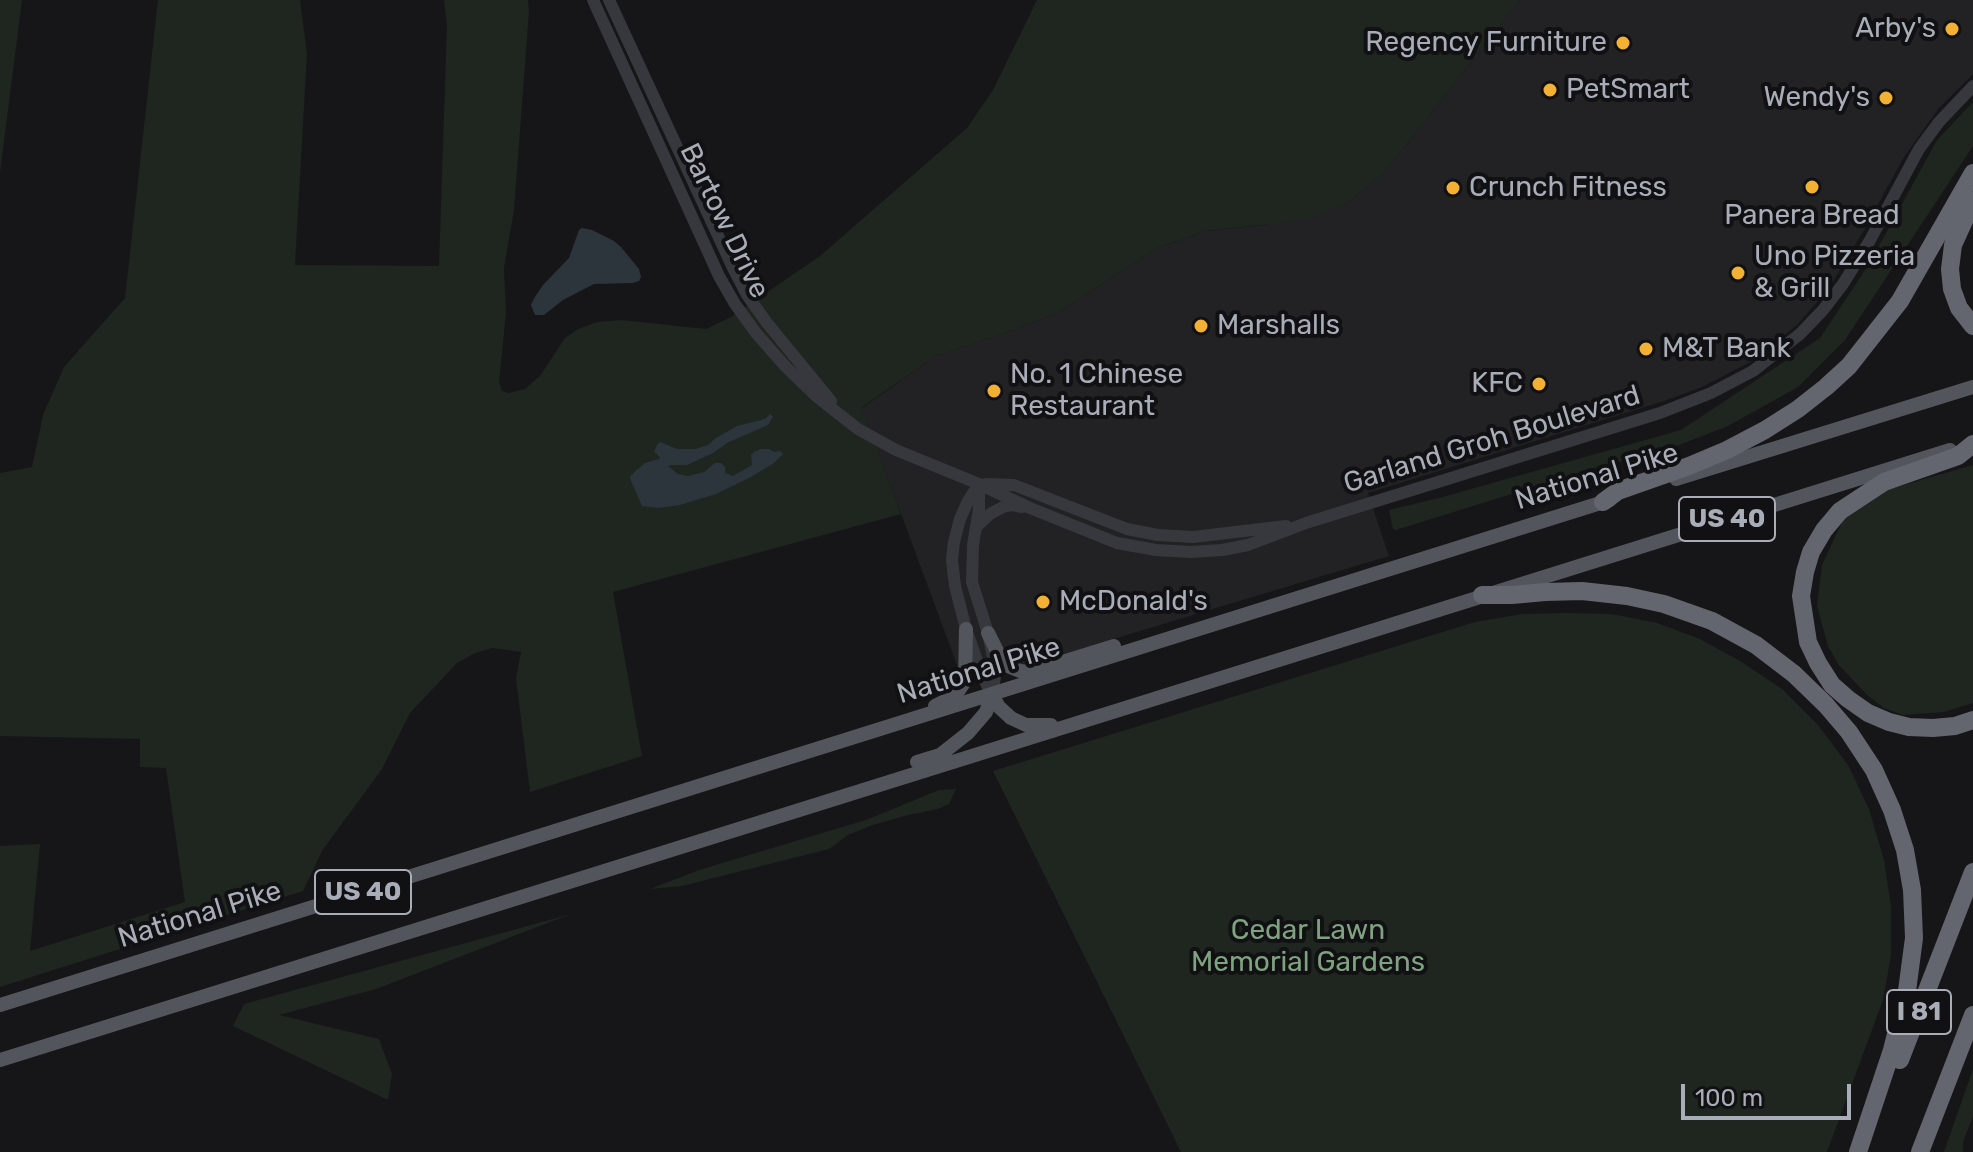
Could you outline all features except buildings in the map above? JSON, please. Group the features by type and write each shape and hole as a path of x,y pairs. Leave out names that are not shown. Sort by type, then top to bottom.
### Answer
{"highway":[{"path":"1603,502 1618,491 1727,450 1798,409 1826,387 1849,366 1900,301 1973,173"},
{"path":"1973,201 1953,245 1950,269 1952,289 1959,308 1973,326"},
{"path":"1973,443 1958,456 1884,482 1840,511 1811,552 1801,596 1808,642 1832,685 1848,699 1868,713 1909,727 1955,726 1973,720"},
{"path":"1482,595 1582,591 1627,596 1664,604 1712,621 1756,645 1794,674 1849,732 1874,770 1905,850 1912,890 1914,938 1904,1006 1861,1152"},
{"name":"I 81","path":"1861,1152 1973,872"},
{"name":"I 81","path":"1920,1152 1973,1015"}],"main road":[{"name":"National Pike","path":"0,1005 1973,387"},
{"name":"US 40","path":"0,1060 1973,443"},
{"path":"988,633 1008,666 1030,672 1311,586 1329,588"},
{"path":"902,722 949,699 959,690 965,681 966,629"},
{"path":"992,695 1011,718 1026,725 1076,723"},
{"path":"791,811 800,801 940,755 979,721 992,695"}],"street":[{"name":"Bartow Drive","path":"593,0 719,276 756,333 816,396 858,429 907,455 979,484"},
{"name":"Bartow Drive","path":"609,0 747,295 820,389 858,429"},
{"name":"Garland Groh Boulevard","path":"979,484 1117,543 1156,550 1222,550 1248,545 1306,523 1660,413 1711,393 1753,371 1800,334 1830,301 1869,242 1919,149 1973,86"},
{"name":"Garland Groh Boulevard","path":"979,484 1014,485 1127,529 1158,535 1220,535 1306,523"},
{"path":"979,484 972,582 996,671 992,695"},
{"path":"979,484 960,519 952,560 966,629 992,695"},
{"path":"977,526 1003,507 1030,508"}],"shaded area":[{"path":"1520,0 1973,0 1973,74 1939,108 1904,157 1829,288 1797,325 1752,361 1702,387 1664,401 1368,493 1389,556 964,684 862,408 936,356 1059,312 1157,248 1206,231 1264,225 1346,204 1383,174"},
{"path":"582,228 592,230 621,247 639,269 639,281 594,284 563,300 544,315 535,315 531,305 535,297 569,258"},
{"path":"770,414 773,417 768,425 687,465 668,466 678,474 688,476 721,463 725,473 733,476 752,465 751,455 761,449 783,454 774,463 716,494 680,505 658,508 642,506 630,476 645,463 659,459 654,452 660,442 677,449 696,449 737,426 765,419"}],"green space":[{"path":"0,0 22,0 0,173"},
{"path":"158,0 300,0 307,54 295,265 439,266 447,25 444,0 528,0 514,210 504,268 506,313 499,382 502,391 509,393 525,389 540,376 565,338 578,329 597,322 621,320 706,329 731,317 820,256 967,128 993,90 1037,0 1520,0 1383,174 1346,204 1307,220 1206,231 1157,248 1059,312 936,356 862,407 901,514 613,592 642,756 530,792 516,678 521,652 493,648 475,653 457,663 410,713 382,769 322,851 303,891 0,987 0,846 40,844 30,951 185,902 166,768 140,767 140,739 0,736 0,473 32,467 43,415 64,367 125,298"},
{"path":"1973,102 1973,146 1845,340 1798,387 1728,426 1661,452 1601,466 1393,529 1389,510 1681,430 1820,338 1869,264 1937,140"},
{"path":"1973,465 1973,703 1944,712 1903,715 1884,708 1867,695 1838,664 1828,646 1817,606 1822,565 1849,507 1890,489"},
{"name":"Cedar Lawn Memorial Gardens","path":"1522,614 1612,614 1657,623 1700,639 1782,689 1818,725 1848,765 1869,809 1884,860 1891,906 1891,956 1883,1000 1827,1152 1181,1152 993,771 1475,622"},
{"path":"956,789 949,804 873,825 848,835 829,849 682,886 650,889 699,870 866,820 939,790"},
{"path":"571,914 376,989 279,1015 379,1039 392,1074 388,1100 233,1026 244,1004"},
{"path":"1973,1069 1973,1116 1963,1142 1963,1152 1944,1152"}],"place":[{"name":"Arby's","path":"1952,29"},
{"name":"Regency Furniture","path":"1623,43"},
{"name":"PetSmart","path":"1550,90"},
{"name":"Wendy's","path":"1886,98"},
{"name":"Panera Bread","path":"1812,187"},
{"name":"Crunch Fitness","path":"1453,188"},
{"name":"Uno Pizzeria & Grill","path":"1738,273"},
{"name":"Marshalls","path":"1201,326"},
{"name":"M&T Bank","path":"1646,349"},
{"name":"KFC","path":"1539,384"},
{"name":"No. 1 Chinese Restaurant","path":"994,391"},
{"name":"McDonald's","path":"1043,602"}]}
